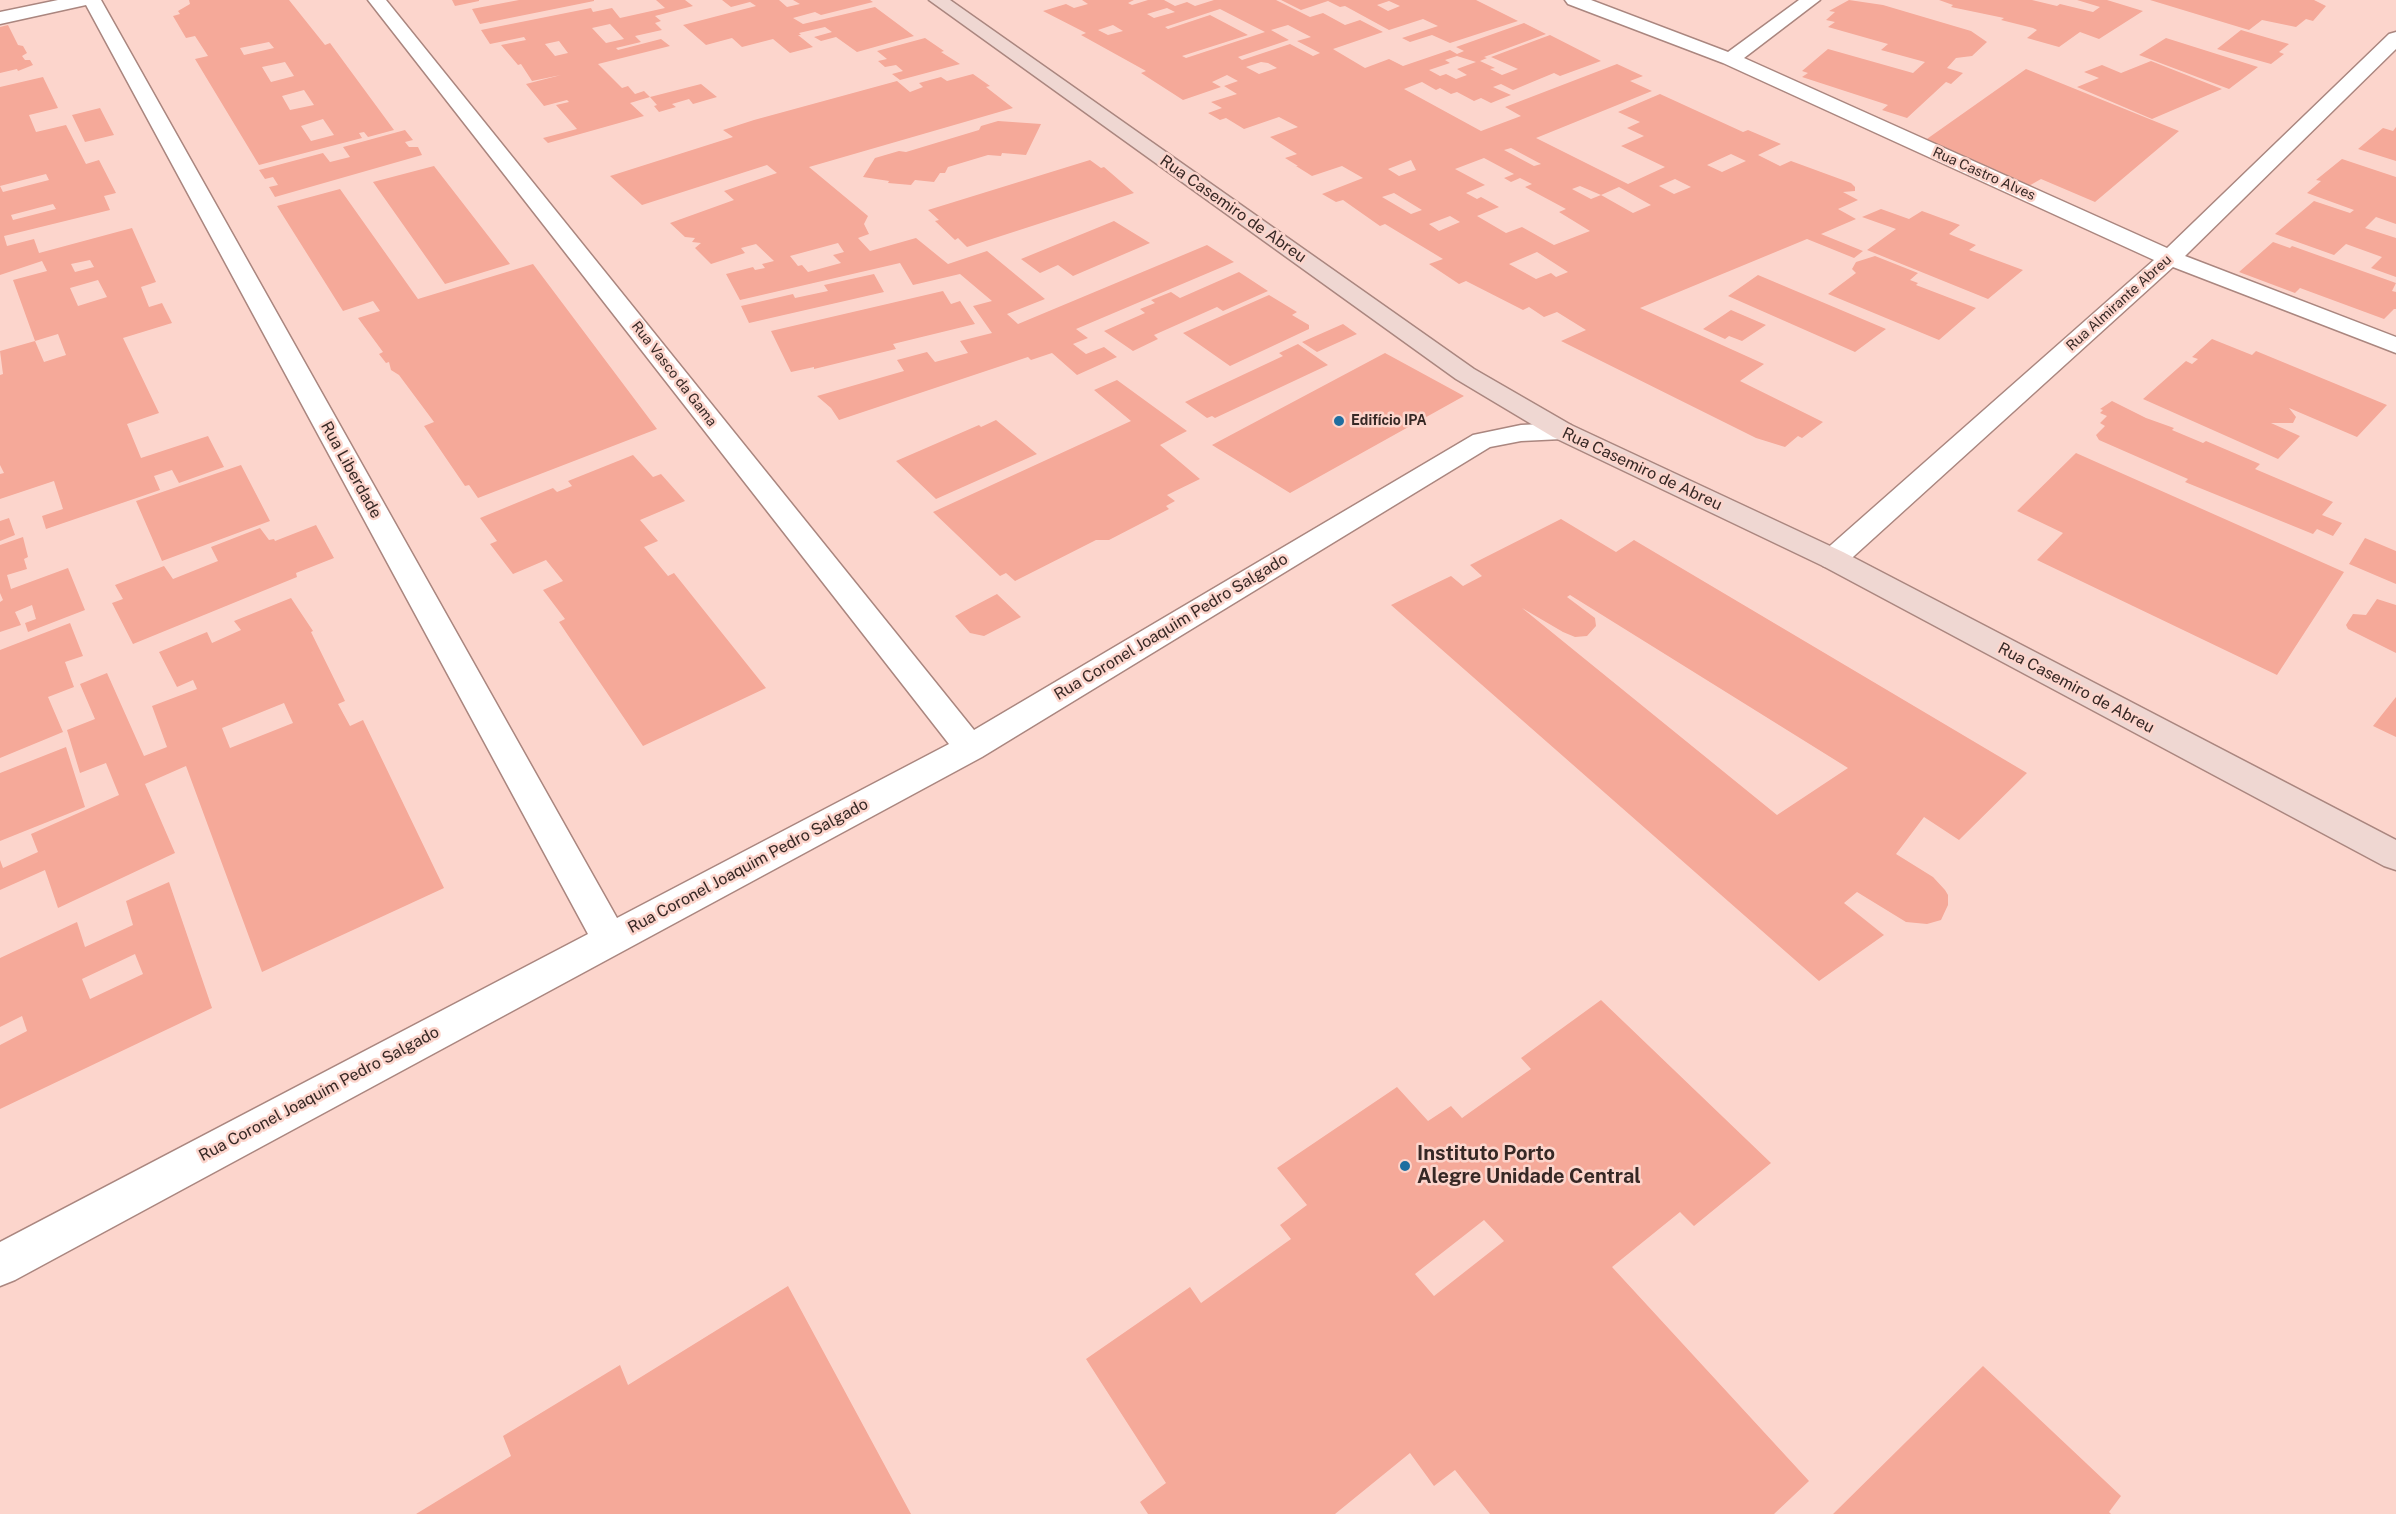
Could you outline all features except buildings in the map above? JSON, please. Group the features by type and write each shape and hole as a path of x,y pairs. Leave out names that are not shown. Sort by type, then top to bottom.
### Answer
{"street":[{"path":"0,18 83,0"},
{"name":"Rua Liberdade","path":"92,0 610,939"},
{"name":"Rua Vasco da Gama","path":"377,0 970,748"},
{"name":"Rua Casemiro de Abreu","path":"938,0 1465,374 1562,431 1833,559 2396,856"},
{"name":"Rua Castro Alves","path":"1574,0 1730,60 2170,258 2396,346"},
{"path":"1730,60 1811,0"},
{"name":"Rua Almirante Abreu","path":"1833,559 2170,258 2396,38"},
{"name":"Rua Coronel Joaquim Pedro Salgado","path":"1482,441 1498,419 1506,398"},
{"name":"Rua Coronel Joaquim Pedro Salgado","path":"0,1265 970,748 1482,441 1521,433 1562,431"}],"place":[{"name":"Edifício IPA","path":"1339,421"},
{"name":"Instituto Porto Alegre Unidade Central","path":"1405,1166"}]}
